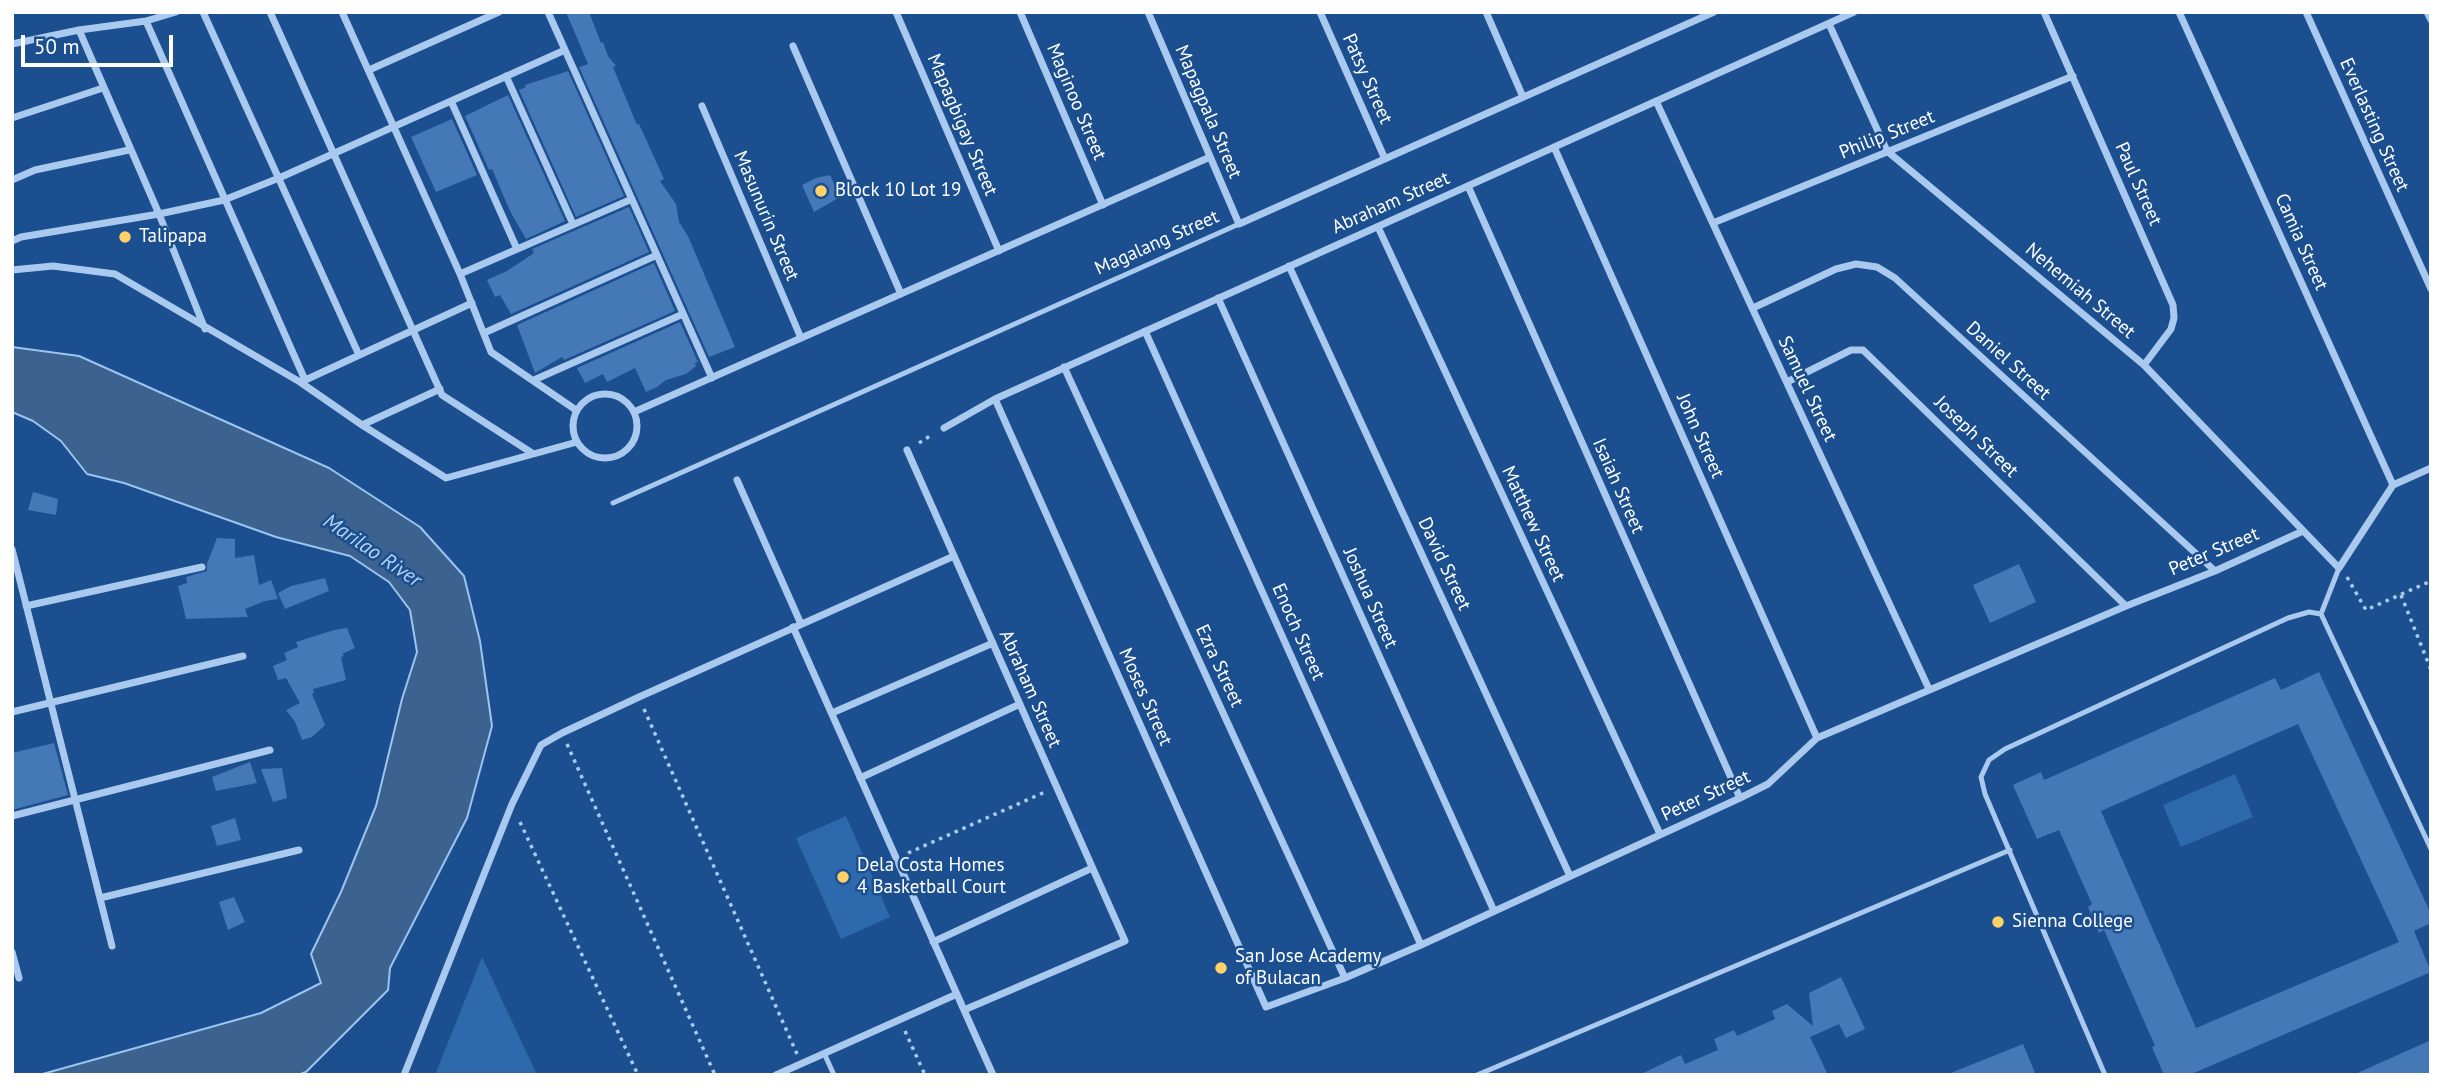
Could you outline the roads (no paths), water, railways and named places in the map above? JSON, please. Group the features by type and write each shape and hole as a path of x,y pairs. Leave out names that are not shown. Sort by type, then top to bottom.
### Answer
{"street":[{"path":"12,44 79,30 146,21 176,12"},
{"path":"203,12 359,355"},
{"path":"270,12 442,395 533,453"},
{"path":"369,70 499,12"},
{"path":"548,12 712,378"},
{"name":"Mapagbigay Street","path":"896,12 999,251"},
{"name":"Maginoo Street","path":"1020,12 1103,205"},
{"name":"Mapagpala Street","path":"1148,12 1238,224"},
{"name":"Patsy Street","path":"1320,12 1385,159"},
{"path":"1486,12 1523,97"},
{"name":"Magalang Street","path":"1238,224 1714,12"},
{"name":"Abraham Street","path":"944,428 995,399 1854,12"},
{"name":"Paul Street","path":"2044,12 2173,305 2171,329 2144,365"},
{"name":"Camia Street","path":"2179,12 2393,485"},
{"name":"Everlasting Street","path":"2306,12 2431,289"},
{"path":"2427,12 2431,20"},
{"path":"343,13 460,274 491,352 576,410"},
{"path":"146,21 302,381"},
{"name":"Nehemiah Street","path":"1829,24 1887,151 2144,365 2339,568"},
{"path":"79,30 159,214 205,329"},
{"path":"793,46 901,294"},
{"path":"12,241 21,237 159,214 223,200 334,154 565,50"},
{"path":"506,76 573,225"},
{"name":"Philip Street","path":"1713,223 2073,76"},
{"path":"12,118 103,88"},
{"path":"451,101 517,249"},
{"name":"Samuel Street","path":"1656,101 1929,689"},
{"name":"Masunurin Street","path":"702,106 801,338"},
{"name":"John Street","path":"1554,147 1817,738"},
{"path":"12,180 36,170 130,150"},
{"path":"634,412 1210,158"},
{"name":"Isaiah Street","path":"1468,186 1740,798"},
{"path":"460,274 632,199"},
{"name":"Matthew Street","path":"1378,226 1660,834"},
{"path":"484,333 657,255"},
{"name":"Daniel Street","path":"1753,308 1836,269 1856,264 1877,267 1895,278 2215,571"},
{"path":"12,270 53,266 115,274 205,329 302,381 362,425 446,478 576,442"},
{"name":"David Street","path":"1289,266 1570,876"},
{"name":"Joshua Street","path":"1218,298 1493,911"},
{"path":"302,381 472,303"},
{"path":"534,380 683,314"},
{"name":"Enoch Street","path":"1145,331 1421,945"},
{"name":"Joseph Street","path":"1787,382 1851,350 1863,350 2126,606"},
{"name":"Ezra Street","path":"1064,368 1345,978"},
{"path":"362,425 440,389"},
{"path":"606,393 622,399 634,412 636,432 628,449 619,454 601,458 591,455 576,442 572,421 576,410 588,397 606,393"},
{"name":"Moses Street","path":"995,399 1266,1007"},
{"name":"Abraham Street","path":"907,450 1125,941 964,1010"},
{"path":"2339,568 2393,485 2431,468"},
{"path":"737,480 832,713 993,1075"},
{"name":"Peter Street","path":"1266,1007 1345,978 1421,945 1769,784 1817,738 2126,606 2215,571 2303,531"},
{"path":"12,549 111,946"},
{"path":"404,1075 512,804 541,745 562,733 954,555"},
{"path":"26,606 202,567"},
{"path":"832,713 993,643"},
{"path":"12,712 243,656"},
{"path":"860,778 1020,704"},
{"path":"12,816 271,750"},
{"path":"100,898 299,850"},
{"path":"933,942 1093,868"},
{"path":"12,952 19,978"},
{"path":"776,1075 957,994"}],"lane":[{"name":"Magalang Street","path":"613,503 1238,224"},
{"path":"2339,568 2320,614 2431,849"},
{"path":"2105,1075 1985,794 1981,777 1989,760 2005,749 2288,618 2309,612 2320,614"},
{"path":"1477,1075 2010,850"},
{"path":"824,1053 834,1075"}],"water":[{"name":"Marilao River","path":"12,347 79,356 329,468 420,527 464,576 480,641 492,726 467,818 390,968 388,990 306,1072 298,1075 39,1075 261,1013 321,983 311,954 341,892 376,806 402,699 417,652 410,610 389,582 350,556 276,537 124,483 87,474 61,441 33,421 12,412"}],"place":[{"name":"Block 10 Lot 19","path":"821,191"},
{"name":"Talipapa","path":"125,237"},
{"name":"Dela Costa Homes 4 Basketball Court","path":"843,877"},
{"name":"Sienna College","path":"1998,922"},
{"name":"San Jose Academy of Bulacan","path":"1221,968"}]}
